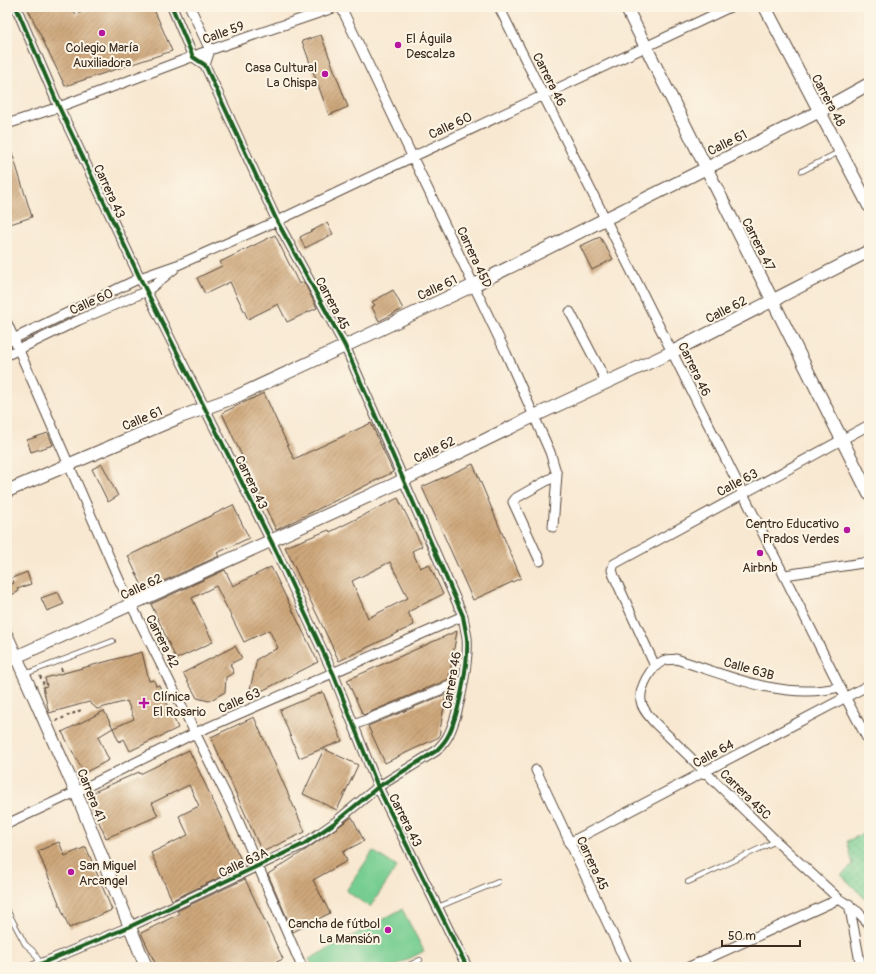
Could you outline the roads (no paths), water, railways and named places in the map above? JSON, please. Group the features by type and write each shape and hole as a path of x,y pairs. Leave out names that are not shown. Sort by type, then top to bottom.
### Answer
{"main road":[{"name":"Carrera 47","path":"626,7 869,494"},
{"name":"Carrera 48","path":"765,7 869,206"},
{"name":"Calle 61","path":"7,491 204,408 233,398 345,346 474,285 820,112 869,84"},
{"name":"Calle 62","path":"12,659 131,606 607,383 672,352 869,251"},
{"name":"Carrera 41","path":"7,636 12,659 24,674 76,792 146,967"}],"street":[{"name":"Carrera 43","path":"16,7 59,107 140,278 270,541 333,673 378,787 467,967"},
{"path":"172,7 193,57 205,65 210,50 190,7"},
{"name":"Calle 59","path":"7,124 59,107 210,50 336,7"},
{"name":"Carrera 45D","path":"341,7 414,157 550,452 557,475 553,527"},
{"name":"Carrera 46","path":"499,7 845,697 869,742"},
{"name":"Calle 60","path":"11,340 140,278 180,264 277,221 730,7"},
{"name":"Carrera 45","path":"205,65 277,221 345,346 390,447 402,480 463,616"},
{"name":"Calle 60","path":"7,355 79,320 147,291 180,264"},
{"path":"570,312 607,383"},
{"name":"Carrera 42","path":"7,323 11,340 20,349 68,464 131,606 234,810 300,966"},
{"name":"Calle 63","path":"655,666 614,576 612,570 614,564 869,425"},
{"path":"540,561 514,502 516,498 557,475"},
{"path":"785,575 869,562"},
{"name":"Carrera 46","path":"443,744 453,724 462,681 467,638 463,616"},
{"name":"Calle 63","path":"7,824 76,792 195,733 463,616"},
{"name":"Calle 63B","path":"655,666 664,660 676,659 751,683 791,692 822,692 840,687"},
{"name":"Carrera 45C","path":"655,666 642,690 641,701 645,711 654,722 776,841 839,899 849,904 869,924"},
{"path":"354,725 462,681"},
{"name":"Calle 64","path":"569,843 869,685"},
{"name":"Calle 63A","path":"37,965 129,927 304,844 319,835 378,787 443,744"},
{"name":"Carrera 45","path":"536,770 628,967"},
{"path":"689,967 839,899"},
{"path":"849,904 861,967"}],"lane":[{"path":"802,171 840,151"},
{"path":"24,674 113,641"},
{"path":"688,882 776,841"},
{"path":"438,907 498,882"},
{"path":"7,910 25,944 33,950 37,965"},
{"path":"405,967 420,960"}],"place":[{"name":"Colegio María Auxiliadora","path":"102,33"},
{"name":"El Águila Descalza","path":"398,45"},
{"name":"Casa Cultural La Chispa","path":"325,74"},
{"name":"Centro Educativo Prados Verdes","path":"847,530"},
{"name":"Airbnb","path":"760,553"},
{"name":"Clínica El Rosario","path":"144,703"},
{"name":"San Miguel Arcangel","path":"71,872"},
{"name":"Cancha de fútbol La Mansión","path":"388,930"}]}
